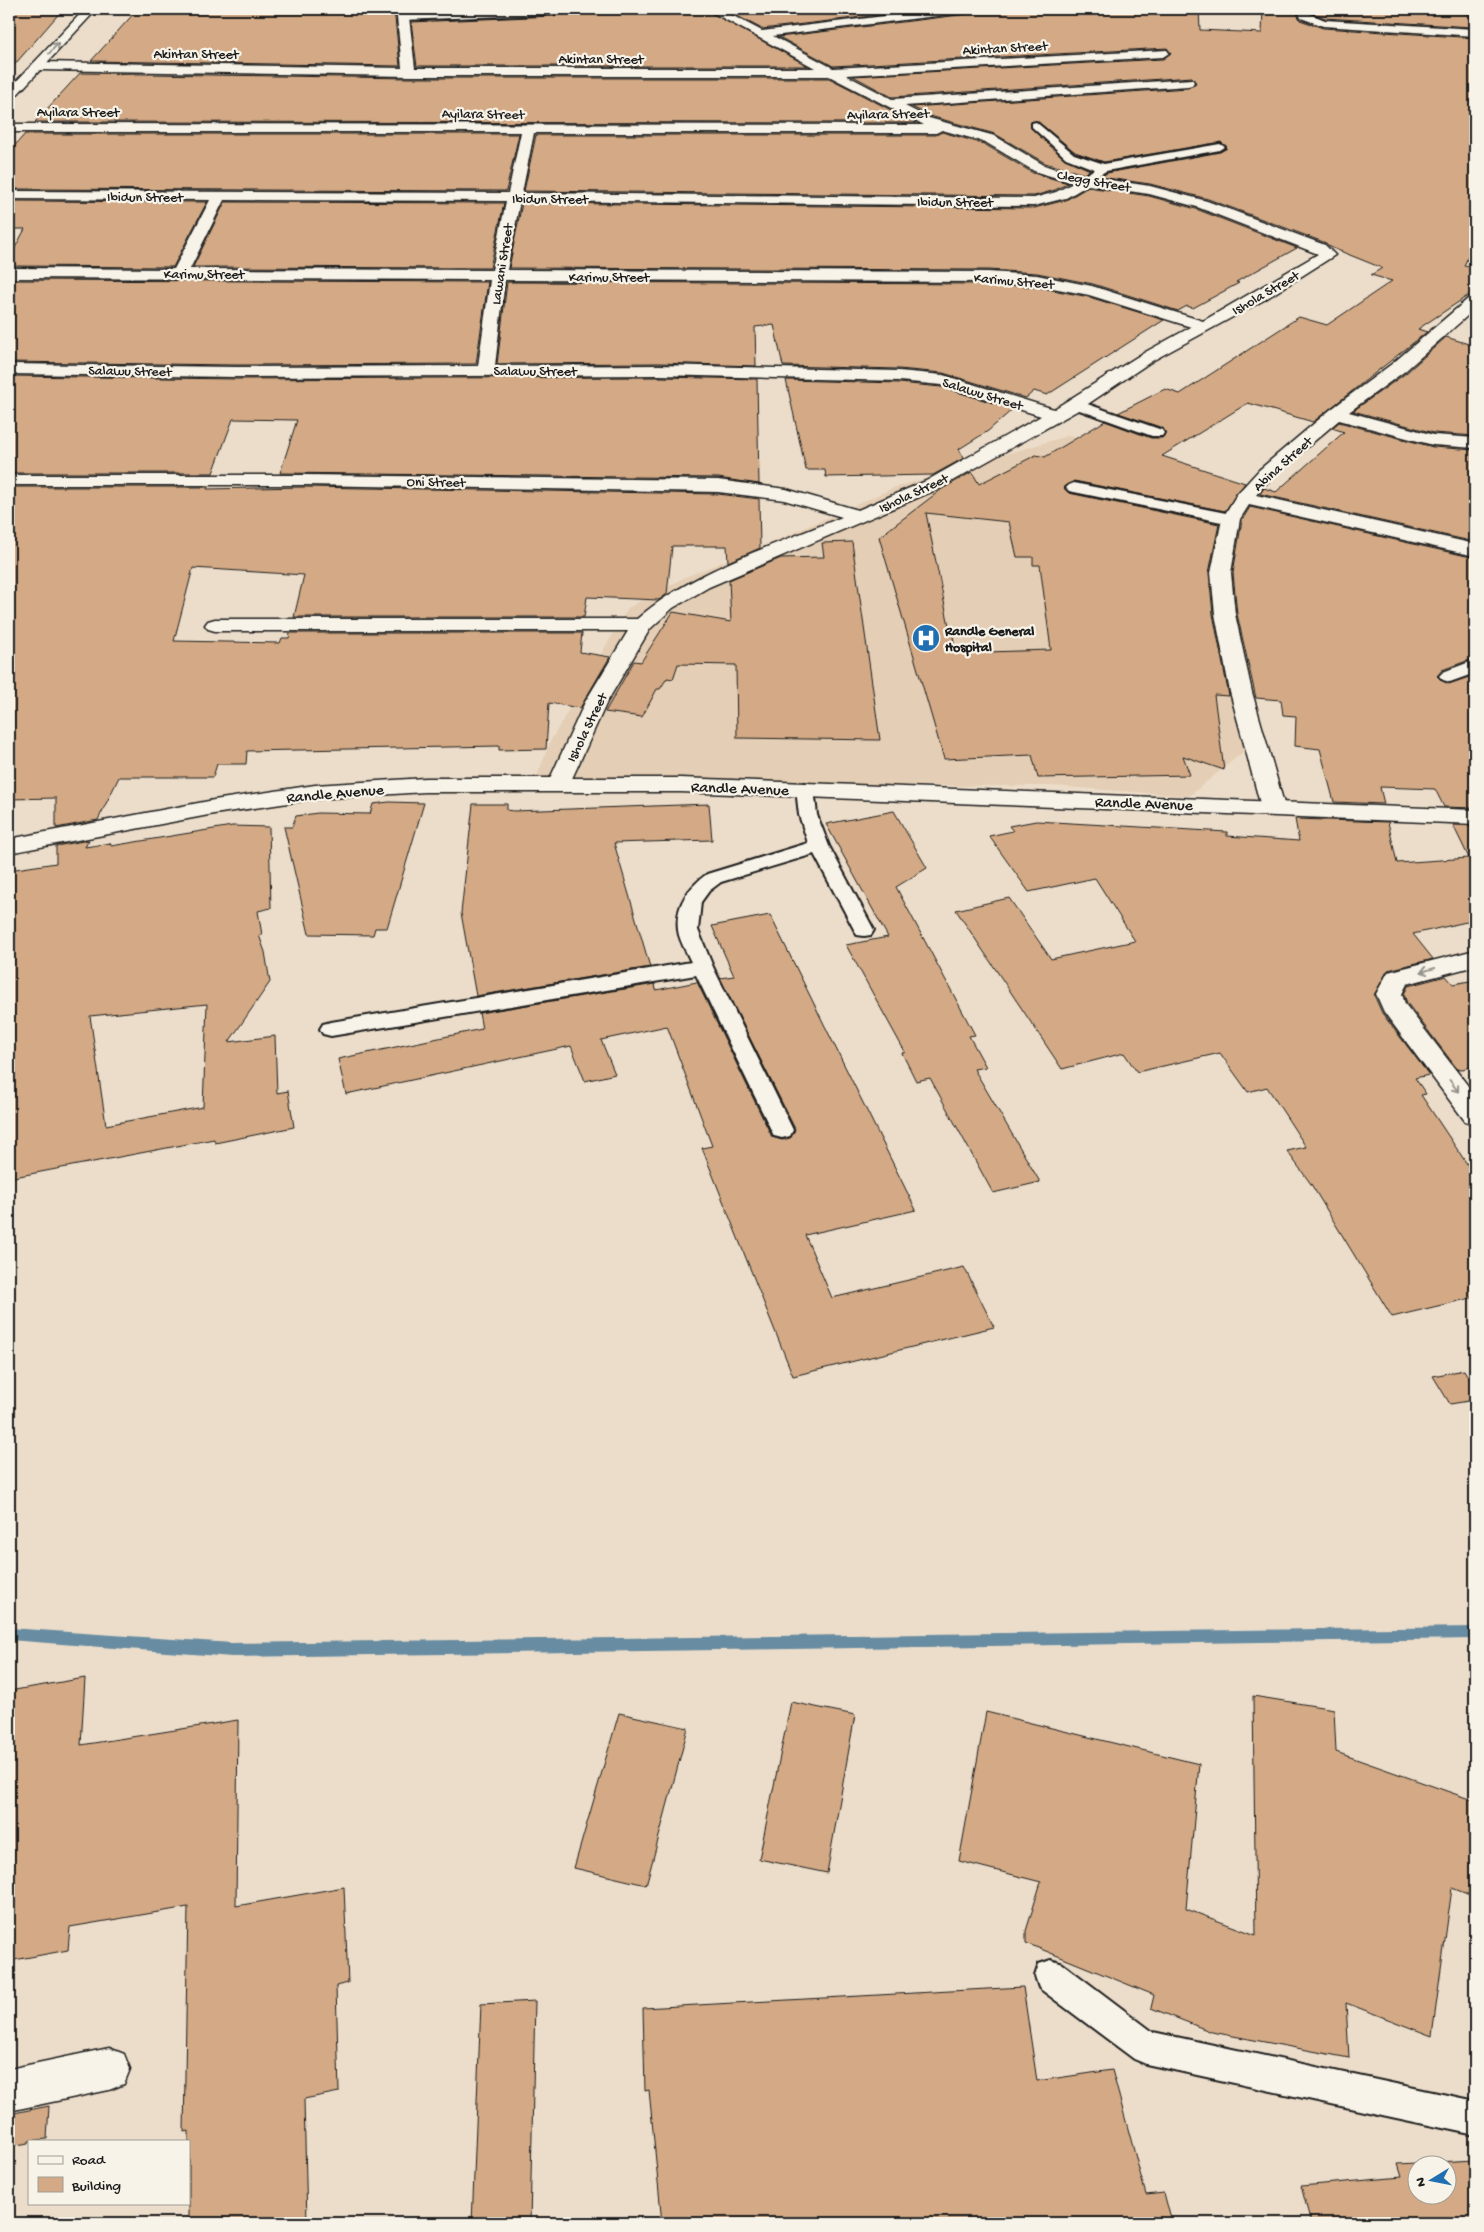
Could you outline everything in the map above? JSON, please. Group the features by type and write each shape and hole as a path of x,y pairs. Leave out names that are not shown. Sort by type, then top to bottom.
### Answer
{"street":[{"path":"9,80 76,9"},
{"path":"9,96 91,9"},
{"name":"Clegg Street","path":"712,9 924,121 957,128 990,139 1008,147 1019,157 1039,168 1068,178 1150,190 1202,204 1325,251"},
{"path":"762,34 968,9"},
{"path":"401,13 409,72"},
{"path":"1304,13 1323,23 1335,25 1475,34"},
{"path":"1430,16 1434,31"},
{"name":"Akintan Street","path":"38,66 409,72 830,72 1164,53"},
{"path":"892,103 1188,82"},
{"name":"Ayilara Street","path":"9,128 277,126 528,130 957,128"},
{"name":"Lawani Street","path":"486,370 498,276 512,198 528,130"},
{"name":"Ibidun Street","path":"9,195 775,198 1034,202 1064,195 1077,189 1085,180"},
{"path":"180,273 219,196"},
{"name":"Ishola Street","path":"559,783 596,702 642,625 666,604 702,583 932,486 1076,404 1146,358 1323,258 1328,254 1325,251"},
{"name":"Karimu Street","path":"9,272 498,276 810,275 1008,278 1037,280 1092,291 1202,326"},
{"name":"Abina Street","path":"1273,807 1241,692 1225,614 1221,573 1231,519 1244,498 1265,474 1336,414 1399,367 1475,301"},
{"name":"Salawu Street","path":"9,368 236,372 659,370 922,378 943,380 1055,415"},
{"path":"1336,414 1433,440 1475,443"},
{"name":"Oni Street","path":"9,480 304,480 718,486 756,489 786,495 860,516"},
{"path":"1244,498 1475,550"},
{"path":"215,625 642,625"},
{"path":"1450,676 1475,666"},
{"name":"Randle Avenue","path":"9,846 214,806 315,792 425,785 559,783 806,789 1273,807 1475,817"},
{"path":"1475,958 1397,978 1389,994 1392,1006 1475,1114"},
{"path":"9,2090 109,2069"}],"lane":[{"path":"401,13 554,11"},
{"path":"1036,125 1070,156 1103,168"},
{"path":"1085,180 1103,168 1220,147"},
{"path":"1076,404 1157,433"},
{"path":"1074,488 1231,519"},
{"path":"806,789 808,815 820,846 864,930"},
{"path":"782,1130 703,967 688,930 691,902 702,887 714,878 820,846"},
{"path":"331,1029 703,967"},
{"path":"1051,1976 1146,2047 1475,2118"}],"shaded area":[{"name":"Randle General Hospital","path":"1070,435 1225,547 1259,739 1189,796 1052,786 534,784 551,740 628,608 685,577 784,537 893,488"}],"building":[{"path":"9,9 63,9 9,71"},
{"path":"391,9 395,18 400,66 91,61 137,10"},
{"path":"407,9 495,9 409,12"},
{"path":"559,9 704,9 808,66 417,66 411,22 554,16 561,12"},
{"path":"724,9 929,9 762,29"},
{"path":"976,9 1199,9 1200,30 1262,33 1263,9 1295,9 1300,20 1323,28 1475,38 1475,240 1464,266 1475,268 1475,291 1418,329 1427,332 1313,422 1248,403 1162,456 1245,483 1225,511 1074,481 1064,488 1069,493 1219,524 1209,573 1213,614 1229,696 1214,695 1224,770 1183,756 1190,775 1038,778 1032,755 944,759 879,537 942,489 972,472 979,484 1036,455 1045,457 1105,421 1151,438 1162,438 1166,434 1163,428 1118,413 1165,389 1180,394 1299,317 1327,325 1392,281 1371,275 1382,268 1330,247 1326,243 1208,199 1150,184 1100,177 1107,173 1220,152 1227,148 1221,142 1104,162 1075,152 1037,121 1031,122 1031,128 1065,159 1090,170 1084,174 1045,163 995,134 930,116 912,107 1188,88 1196,83 1192,77 892,97 853,76 1163,59 1171,53 1167,48 833,66 779,37 968,14","holes":["926,513 1009,522 1017,557 1033,557 1033,565 1040,565 1051,650 955,653 952,626 949,626"]},
{"path":"1311,9 1461,9 1463,13 1469,14 1472,27 1325,18 1312,13"},
{"path":"80,73 409,78 829,78 916,123 35,122"},
{"path":"942,132 984,144 1033,173 1068,183 1055,190 1034,196 524,191 536,135 936,135"},
{"path":"25,134 519,134 506,191 9,189 9,152"},
{"path":"1088,187 1149,196 1196,209 1297,248 1193,308 1187,306 1178,311 1093,284 1037,273 988,270 509,268 522,203 1034,208 1066,200"},
{"path":"9,201 207,202 173,267 9,266 9,259 25,229 9,229"},
{"path":"225,202 504,203 490,268 193,267"},
{"path":"9,280 488,282 476,364 236,365 9,362"},
{"path":"507,282 988,284 1037,287 1089,297 1164,320 1047,395 1034,391 1026,398 943,373 899,369 783,366 774,325 755,327 756,366 659,363 497,364"},
{"path":"1446,337 1475,346 1475,436 1434,433 1353,411 1406,373"},
{"path":"9,376 236,379 659,377 757,379 759,484 718,478 280,473 297,420 233,419 213,473 9,473"},
{"path":"786,380 899,383 941,387 1013,409 988,431 959,449 964,458 933,475 826,477 825,470 806,470"},
{"path":"1339,422 1433,447 1475,450 1475,542 1260,494 1264,488 1276,492 1344,432 1332,428"},
{"path":"9,487 208,487 207,489 304,487 718,494 759,499 760,548 728,562 727,546 672,546 667,594 659,600 587,597 584,617 294,617 304,575 193,568 174,641 280,643 282,638 289,638 290,633 582,633 580,652 610,657 580,708 549,703 546,749 499,750 499,746 247,751 246,764 217,764 213,777 119,777 98,820 56,828 56,798 9,799"},
{"path":"1250,507 1475,558 1475,658 1442,670 1437,676 1449,684 1475,675 1475,808 1444,807 1435,789 1380,787 1384,804 1334,802 1320,749 1295,746 1296,716 1283,715 1281,700 1256,698 1237,614 1233,573 1242,520"},
{"path":"852,542 880,740 737,738 736,665 678,664 673,679 667,678 660,689 657,689 642,717 605,712 634,661 641,662 673,612 731,622 729,580 781,558 824,557 822,543"},
{"path":"389,802 424,803 387,928 375,928 373,935 309,934 284,827 292,827 296,816 318,813 370,814 373,804"},
{"path":"473,804 507,804 507,810 514,811 709,804 712,840 614,843 650,967 476,996 461,913"},
{"path":"894,811 927,868 896,887 975,1035 969,1036 986,1067 974,1069 1040,1182 993,1193 930,1078 916,1081 902,1053 905,1052 846,945 888,937 826,824"},
{"path":"1295,819 1388,822 1397,863 1469,858 1453,825 1475,826 1475,920 1413,934 1433,959 1388,970 1374,995 1382,1013 1429,1075 1415,1078 1426,1094 1421,1095 1475,1176 1475,1297 1392,1317 1311,1184 1287,1151 1306,1147 1267,1087 1248,1092 1220,1053 1137,1072 1124,1053 1062,1069 956,910 1009,898 1051,959 1135,941 1095,878 1029,892 989,836 1013,831 1009,826 1036,821 1227,832 1227,836 1299,841"},
{"path":"232,826 269,827 271,908 258,911 262,935 259,935 265,952 270,982 229,1042 275,1036 277,1093 288,1091 294,1127 215,1143 214,1139 9,1178 9,870 56,863 56,846 89,840 85,847 111,843 111,846","holes":["207,1004 203,1107 106,1125 90,1016"]},
{"path":"770,915 916,1210 805,1235 832,1298 964,1267 994,1327 793,1376 702,1148 712,1146 667,1026 601,1040 615,1074 585,1081 571,1046 346,1094 338,1059 482,1029 479,1013 655,984 656,990 697,982 772,1137 782,1140 790,1138 795,1129 720,978 734,976 712,926"},
{"path":"1446,976 1453,984 1475,980 1475,1066 1458,1070 1407,1003 1404,994 1408,986"},
{"path":"1464,1370 1475,1388 1475,1400 1450,1404 1433,1376"},
{"path":"85,1678 81,1745 238,1720 236,1906 344,1887 348,1983 336,1986 339,2092 304,2099 307,2223 189,2223 190,2140 189,2131 184,2132 188,1907 70,1927 68,1950 9,1961 9,1691"},
{"path":"1253,1696 1334,1709 1336,1752 1475,1801 1475,1897 1452,1888 1432,2036 1346,2003 1349,2058 1212,2032 1151,2008 1154,1995 1026,1943 1026,1931 1041,1882 959,1861 986,1712 1199,1764 1186,1909 1256,1935"},
{"path":"791,1702 855,1715 827,1873 759,1859"},
{"path":"619,1713 688,1728 646,1885 574,1868"},
{"path":"1023,1987 1037,2081 1112,2070 1146,2195 1164,2193 1172,2223 662,2223 649,2090 645,2091 643,2008"},
{"path":"535,2001 530,2223 472,2223 481,2004"},
{"path":"49,2106 47,2139 28,2140 28,2143 9,2146 9,2114"},
{"path":"1475,2160 1475,2223 1311,2223 1301,2186 1402,2177 1398,2164 1406,2164 1406,2204 1456,2204 1456,2161"}],"waterway":[{"path":"9,1634 232,1650 1475,1633"}],"place":[{"name":"Randle General Hospital","path":"926,638"}]}
